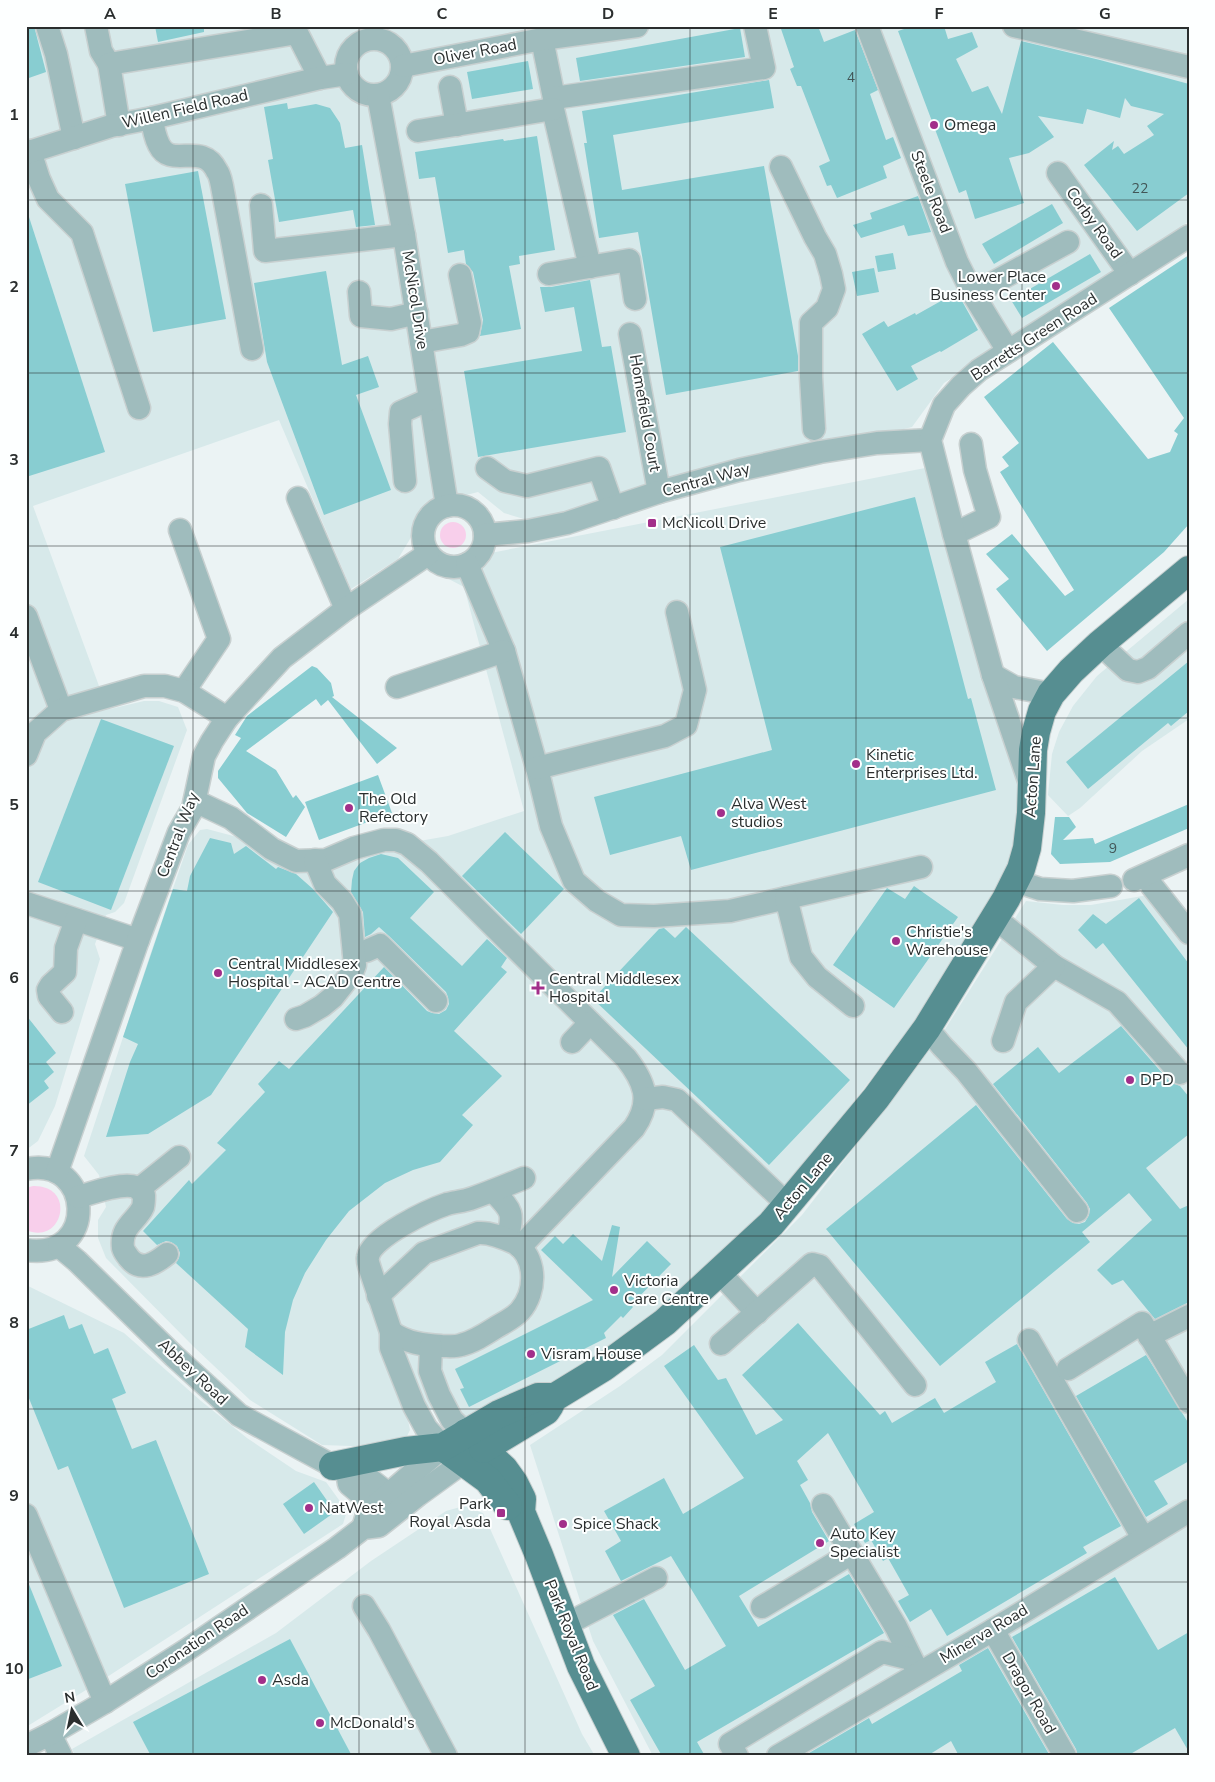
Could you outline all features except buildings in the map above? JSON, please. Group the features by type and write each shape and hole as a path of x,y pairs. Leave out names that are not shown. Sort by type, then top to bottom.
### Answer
{"main road":[{"name":"Acton Lane","path":"464,1448 499,1414 538,1397 554,1397 604,1367 665,1322 771,1224 876,1098 927,1028 1006,899 1021,869 1027,848 1031,813 1036,732 1042,711 1051,694 1071,671 1100,644 1189,570"},
{"path":"340,1469 413,1450 464,1448"},
{"name":"Park Royal Road","path":"464,1448 504,1469 514,1483 522,1499 520,1512 540,1555 581,1666 626,1756"}],"street":[{"path":"47,26 56,54 74,138"},
{"path":"96,26 101,51 109,64 119,124"},
{"name":"Oliver Road","path":"403,66 542,39 638,26"},
{"path":"418,131 457,125 554,103 764,68 755,26"},
{"path":"1014,26 1189,67"},
{"name":"Steele Road","path":"874,28 957,262 973,294 1008,351"},
{"path":"109,64 297,33 320,78"},
{"path":"370,39 379,39 396,49 403,66 402,74 393,89 378,96 362,93 350,82 346,74 348,56 353,48 361,42 370,39"},
{"path":"542,39 590,267"},
{"name":"Willen Field Road","path":"28,152 119,124 152,118 320,78 346,74"},
{"path":"450,86 457,125"},
{"name":"McNicol Drive","path":"378,96 422,342 447,506"},
{"path":"152,118 159,146 169,155 179,157 201,156 210,161 217,171 222,186 252,349"},
{"path":"28,152 48,199 82,233 139,408"},
{"path":"781,167 825,254 834,289 827,308 810,323 811,377 805,423 818,435 820,452"},
{"name":"Corby Road","path":"1058,173 1130,274"},
{"path":"261,205 265,251 404,236"},
{"name":"Barretts Green Road","path":"930,440 944,405 960,386 979,370 1189,236"},
{"path":"973,294 1068,242"},
{"path":"548,274 629,260 635,298"},
{"path":"422,342 468,332 470,323 460,275"},
{"path":"359,292 361,316 391,319 417,313"},
{"name":"Homefield Court","path":"630,334 659,492"},
{"path":"405,481 400,424 401,412 430,399"},
{"path":"930,440 993,675 1032,789"},
{"name":"Central Way","path":"485,535 528,531 568,523 659,492 739,470 820,452 877,442 930,440"},
{"path":"954,534 990,517 975,470 971,444"},
{"path":"487,468 505,481 526,486 599,468 613,508"},
{"path":"298,498 346,609"},
{"path":"447,506 463,506 473,512 481,520 485,535 485,544 474,560 458,567 443,565 428,554 424,541 426,524 436,512 447,506"},
{"path":"180,530 219,639 184,691"},
{"name":"Central Way","path":"57,1172 138,940 179,832 195,801 204,756 227,718 282,658 346,609 428,554"},
{"path":"467,564 504,651 537,768 551,826 574,881 598,901 621,915 654,916 730,910 921,867"},
{"path":"537,768 665,736 686,725 695,690 677,612"},
{"path":"26,616 61,710"},
{"path":"1100,644 1128,670 1138,672 1148,668 1189,633"},
{"path":"397,686 504,651"},
{"path":"993,675 1014,687 1051,694"},
{"path":"26,755 35,733 61,710 144,686 165,686 184,691 227,718"},
{"path":"195,801 231,818 272,848 296,861 326,860 354,848 384,840 396,840 407,844 429,862 626,1058 638,1074 643,1086 645,1099 641,1117 634,1128 546,1220 514,1243"},
{"path":"1189,855 1140,878 1152,886 1189,933"},
{"path":"296,1018 305,1016 333,997 354,971 355,965 350,914 342,900 325,884 315,860"},
{"path":"1015,881 1040,889 1072,891 1111,886"},
{"path":"786,898 801,957 817,977 853,1006"},
{"path":"26,903 138,940"},
{"path":"62,1012 49,996 48,990 65,972 66,948 76,920"},
{"path":"993,920 1006,927 1054,966 1117,1002 1180,1073"},
{"path":"354,953 366,951 380,945 436,1000"},
{"path":"1003,1041 1016,1002 1054,966"},
{"path":"572,1042 590,1023"},
{"path":"927,1028 966,1071 1077,1211"},
{"path":"645,1099 663,1097 678,1100 787,1204"},
{"path":"139,1189 179,1157"},
{"path":"26,1169 40,1167 57,1172 71,1184 78,1197 79,1206 77,1222 68,1238 59,1246 41,1251 26,1250"},
{"path":"464,1448 426,1428 414,1406 392,1348 392,1332 378,1296 368,1258 380,1242 402,1224 425,1212 447,1204 471,1199 524,1178"},
{"path":"78,1197 127,1186 139,1189 144,1195 143,1207 129,1224 123,1238 124,1250 131,1261 144,1266 156,1263 167,1254"},
{"path":"493,1191 508,1207 511,1214 514,1243"},
{"path":"511,1214 529,1222 546,1220"},
{"path":"378,1296 415,1260 430,1249 478,1233 484,1233 514,1243 529,1260 533,1271 532,1284 521,1310 476,1340 459,1346 431,1346 402,1339 392,1332"},
{"name":"Abbey Road","path":"59,1246 239,1415 340,1469 360,1471 390,1506"},
{"path":"721,1344 812,1264 820,1266 915,1385"},
{"path":"719,1272 757,1313"},
{"path":"1149,1336 1189,1316"},
{"path":"1068,1369 1142,1323 1189,1402"},
{"path":"1029,1340 1143,1538"},
{"path":"431,1346 430,1371 464,1448"},
{"name":"Coronation Road","path":"26,1746 105,1702 193,1646 337,1548 363,1528 379,1526 390,1506 464,1448"},
{"path":"823,1505 896,1627 915,1666"},
{"name":"Minerva Road","path":"778,1756 915,1666 992,1630 1189,1511"},
{"path":"26,1515 105,1702"},
{"path":"762,1607 852,1553"},
{"path":"566,1624 656,1578"},
{"path":"364,1606 379,1630 446,1756"},
{"name":"Dragor Road","path":"992,1630 1065,1756"},
{"path":"737,1756 730,1744 882,1652 915,1666"},
{"path":"50,1734 61,1756"}],"shaded area":[{"path":"26,26 1189,26 1189,221 1139,260 944,383 912,427 537,523 504,513 478,492 431,504 398,559 351,589 279,420 33,506 99,686 110,709 144,701 159,701 178,707 187,730 124,903 115,912 106,915 95,944 100,959 55,1106 38,1141 26,1150"},
{"name":"Central Middlesex Hospital","path":"925,468 1019,787 1012,885 914,1022 782,1197 646,1324 556,1388 467,1419 449,1402 408,1420 410,1430 405,1440 379,1447 322,1445 250,1400 194,1347 106,1258 98,1238 98,1220 106,1207 99,1175 84,1156 188,845 200,830 207,829 256,842 309,872 379,848 448,836 524,811 464,587 424,566"},
{"path":"453,522 463,525 466,535 463,545 453,548 443,545 440,535 443,525"},
{"path":"1189,599 1189,719 1142,751 1080,808 1068,816 1048,795 1052,754 1059,732 1073,706 1097,676"},
{"path":"1148,895 1189,948 1189,1756 653,1756 593,1641 530,1445 620,1386 662,1355 802,1215 942,1034 1026,901 1063,905 1091,905"},
{"path":"33,1186 47,1188 56,1195 60,1204 60,1214 56,1223 49,1230 39,1233 26,1230 26,1188"},
{"path":"26,1285 124,1333 201,1401 247,1438 296,1471 326,1482 347,1511 343,1524 107,1677 26,1727"},
{"path":"464,1506 483,1513 582,1734 595,1756 75,1756 72,1749 276,1633 371,1561 446,1511"}],"place":[{"name":"Omega","path":"934,125"},
{"name":"Lower Place Business Center","path":"1056,286"},
{"name":"McNicoll Drive","path":"652,523"},
{"name":"Kinetic Enterprises Ltd.","path":"856,764"},
{"name":"The Old Refectory","path":"349,808"},
{"name":"Alva West studios","path":"721,813"},
{"name":"Christie's Warehouse","path":"896,941"},
{"name":"Central Middlesex Hospital - ACAD Centre","path":"218,973"},
{"name":"Central Middlesex Hospital","path":"538,988"},
{"name":"DPD","path":"1130,1080"},
{"name":"Victoria Care Centre","path":"614,1290"},
{"name":"Visram House","path":"531,1354"},
{"name":"NatWest","path":"309,1508"},
{"name":"Park Royal Asda","path":"501,1513"},
{"name":"Spice Shack","path":"563,1524"},
{"name":"Auto Key Specialist","path":"820,1543"},
{"name":"Asda","path":"262,1680"},
{"name":"McDonald's","path":"320,1723"}]}
